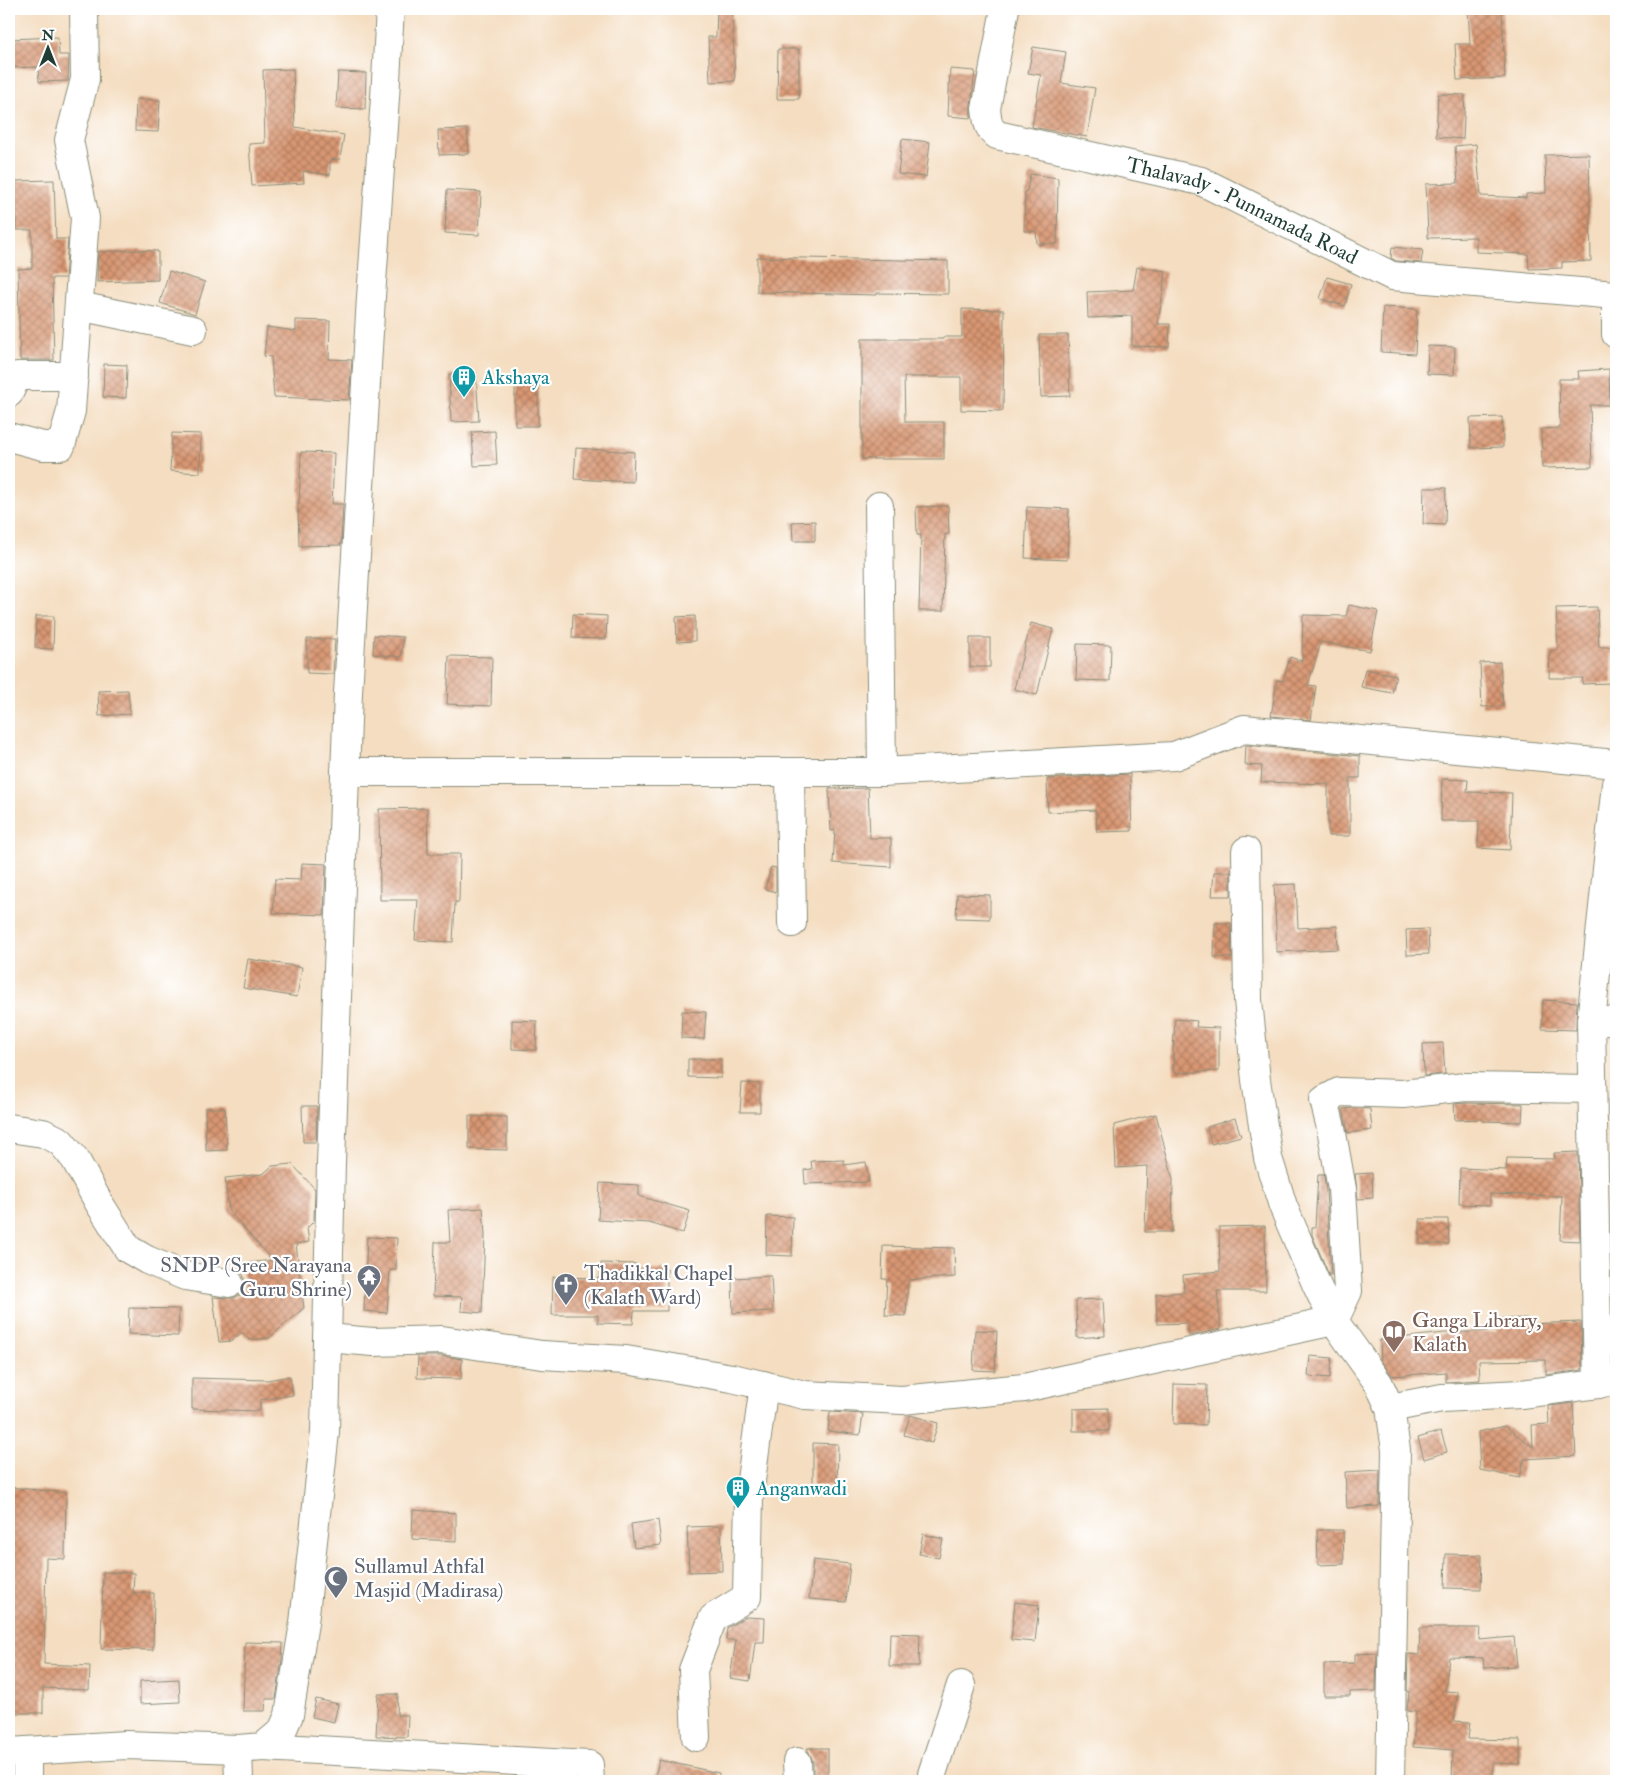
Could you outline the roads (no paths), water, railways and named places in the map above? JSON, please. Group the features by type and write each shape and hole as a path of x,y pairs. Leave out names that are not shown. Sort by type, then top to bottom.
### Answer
{"street":[{"path":"9,437 43,446 62,446 71,411 85,218 69,140 85,79 84,9"},
{"path":"239,1781 250,1748 282,1731 289,1715 307,1597 325,1432 333,1114 345,772 370,307 386,98 390,9"},
{"name":"Thalavady - Punnamada Road","path":"1005,9 986,109 990,130 997,135 1201,181 1392,276 1616,296"},
{"path":"1616,296 1616,334"},
{"path":"80,306 193,330"},
{"path":"9,393 17,376 74,376"},
{"path":"879,506 882,772"},
{"path":"345,772 882,772 1174,756 1244,729 1616,764"},
{"path":"790,772 792,923"},
{"path":"1390,1408 1442,1398 1521,1394 1607,1382 1592,1089 1603,1021 1616,784"},
{"path":"1246,852 1248,1000 1256,1080 1268,1158 1283,1206 1334,1320 1379,1384 1390,1408 1396,1450 1390,1781"},
{"path":"1334,1320 1348,1291 1342,1189 1324,1100 1339,1092 1404,1094 1465,1087 1592,1089"},
{"path":"9,1128 43,1133 60,1141 75,1159 99,1203 128,1249 147,1260 185,1276 228,1283"},
{"path":"327,1338 373,1342 442,1340 542,1354 626,1360 732,1378 805,1395 902,1400 1024,1388 1334,1320"},
{"path":"696,1737 693,1670 713,1618 747,1597 749,1495 764,1385"},
{"path":"932,1781 932,1774 961,1685"},
{"path":"27,1781 18,1752 126,1745 250,1748 589,1765 590,1781"}],"place":[{"name":"Akshaya","path":"464,398"},
{"name":"SNDP (Sree Narayana Guru Shrine)","path":"369,1298"},
{"name":"Thadikkal Chapel (Kalath Ward)","path":"566,1306"},
{"name":"Ganga Library, Kalath","path":"1394,1353"},
{"name":"Anganwadi","path":"738,1509"},
{"name":"Sullamul Athfal Masjid (Madirasa)","path":"336,1599"}]}
